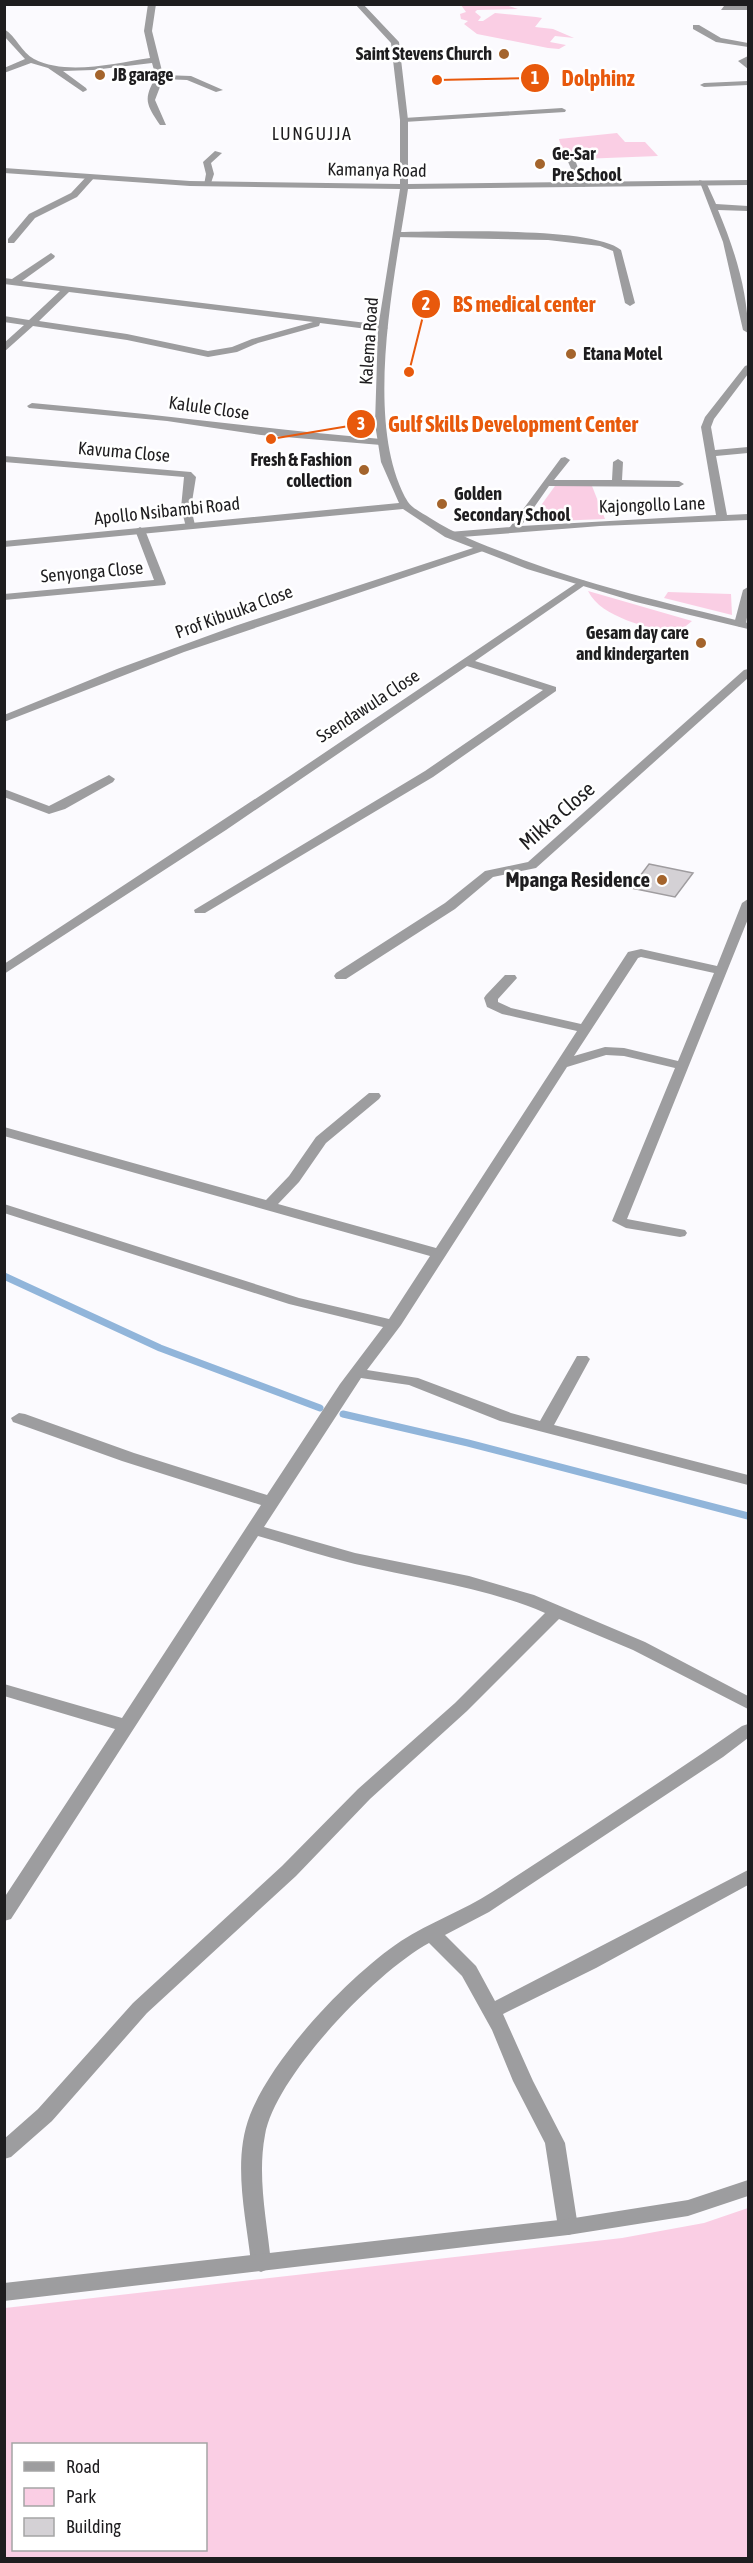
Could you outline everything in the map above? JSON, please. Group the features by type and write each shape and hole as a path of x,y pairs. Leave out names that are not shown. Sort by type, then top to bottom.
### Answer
{"street":[{"path":"152,4 146,14 154,60 160,77 149,96 149,102 163,123"},
{"name":"Kalema Road","path":"358,4 394,42 404,120 404,188 383,328 381,442 386,462 405,506"},
{"path":"724,8 748,8"},
{"path":"696,27 719,40 748,45"},
{"path":"4,31 28,60 47,64 83,90"},
{"path":"748,58 742,60 748,67"},
{"path":"4,71 27,63 28,60"},
{"path":"54,69 93,69 154,60"},
{"path":"160,77 188,78 219,90"},
{"path":"704,85 748,83"},
{"path":"404,120 562,110"},
{"path":"207,183 210,174 207,162 218,153"},
{"path":"570,157 582,185"},
{"name":"Kamanya Road","path":"4,170 90,178 404,188 748,182"},
{"path":"11,241 32,216 74,195 90,178"},
{"path":"702,182 727,242 748,330"},
{"path":"712,207 748,208"},
{"path":"398,235 551,237 607,243 617,250 630,303"},
{"path":"9,282 51,256"},
{"path":"9,282 383,328"},
{"path":"4,349 67,289"},
{"path":"4,319 208,354 226,352 322,322"},
{"path":"722,518 706,427 709,419 748,369"},
{"name":"Kalule Close","path":"32,406 167,418 261,432 381,442"},
{"path":"711,453 748,450"},
{"name":"Kavuma Close","path":"4,459 187,474 191,477 186,508 190,525"},
{"path":"513,530 565,460"},
{"path":"617,483 618,462"},
{"path":"546,483 679,484"},
{"path":"405,506 449,535 478,549 581,583 744,625 748,590"},
{"name":"Apollo Nsibambi Road","path":"4,544 405,506"},
{"name":"Kajongollo Lane","path":"449,535 600,523 748,517"},
{"name":"Senyonga Close","path":"4,597 161,583 140,530"},
{"name":"Prof Kibuuka Close","path":"4,718 87,684 208,640 478,549"},
{"name":"Ssendawula Close","path":"4,970 176,859 394,709 468,663 581,583"},
{"path":"200,910 429,774 552,689 468,663"},
{"name":"Mikka Close","path":"341,976 450,906 489,874 532,866 748,672"},
{"path":"4,793 49,810 61,806 109,779"},
{"path":"680,1233 620,1221 748,903"},
{"path":"4,1914 256,1530 272,1502 357,1373 393,1325 437,1253 636,953 722,970"},
{"path":"510,978 491,998 492,1004 585,1029"},
{"path":"562,1064 605,1051 624,1052 682,1066"},
{"path":"268,1206 300,1171 321,1140 374,1096"},
{"path":"4,1131 437,1253"},
{"path":"4,1208 294,1301 393,1325"},
{"path":"545,1427 582,1359"},
{"path":"357,1373 412,1381 506,1416 748,1480"},
{"path":"19,1418 128,1457 272,1502"},
{"path":"256,1530 354,1558 469,1582 557,1611 639,1646 748,1703"},
{"path":"4,2151 45,2115 147,2001 288,1871 364,1794 461,1707 557,1611"},
{"path":"4,1690 128,1726"},
{"path":"261,2263 252,2165 253,2139 261,2114 284,2073 345,2003 399,1953 431,1933 491,1902 662,1791 748,1730"},
{"path":"492,2012 609,1953 748,1877"},
{"path":"431,1933 469,1971 492,2012 555,2143 568,2227"},
{"path":"4,2292 568,2227 688,2208 748,2188"}],"green space":[{"path":"503,4 518,9 477,10 475,12 481,17 478,21 483,21 495,13 542,18 535,27 553,29 574,38 555,36 550,42 566,45 559,49 548,48 477,34 464,24 468,21 461,19 460,14 466,12 461,5"},
{"path":"617,133 625,142 645,142 658,156 581,159 573,152 563,153 559,139"},
{"path":"555,486 592,486 605,519 529,522"},
{"path":"588,591 692,621 675,635 639,625 604,608"},
{"path":"668,592 731,594 732,615 664,598"},
{"path":"748,2208 748,2558 5,2558 5,2308 622,2238 704,2223"}],"building":[{"name":"Mpanga Residence","path":"649,864 693,873 675,897 631,888"}],"waterway":[{"path":"4,1276 160,1348 320,1408"},
{"path":"343,1414 468,1443 748,1516"}],"place":[{"name":"Saint Stevens Church","path":"504,54"},
{"name":"JB garage","path":"100,75"},
{"name":"Dolphinz","path":"437,80"},
{"name":"Ge-Sar Pre School","path":"540,164"},
{"name":"Etana Motel","path":"571,354"},
{"name":"BS medical center","path":"409,372"},
{"name":"Gulf Skills Development Center","path":"271,439"},
{"name":"Fresh & Fashion collection","path":"364,470"},
{"name":"Golden Secondary School","path":"442,504"},
{"name":"Gesam day care and kindergarten","path":"701,643"},
{"name":"Mpanga Residence","path":"662,880"}],"district":[{"name":"LUNGUJJA","path":"312,134"}]}
